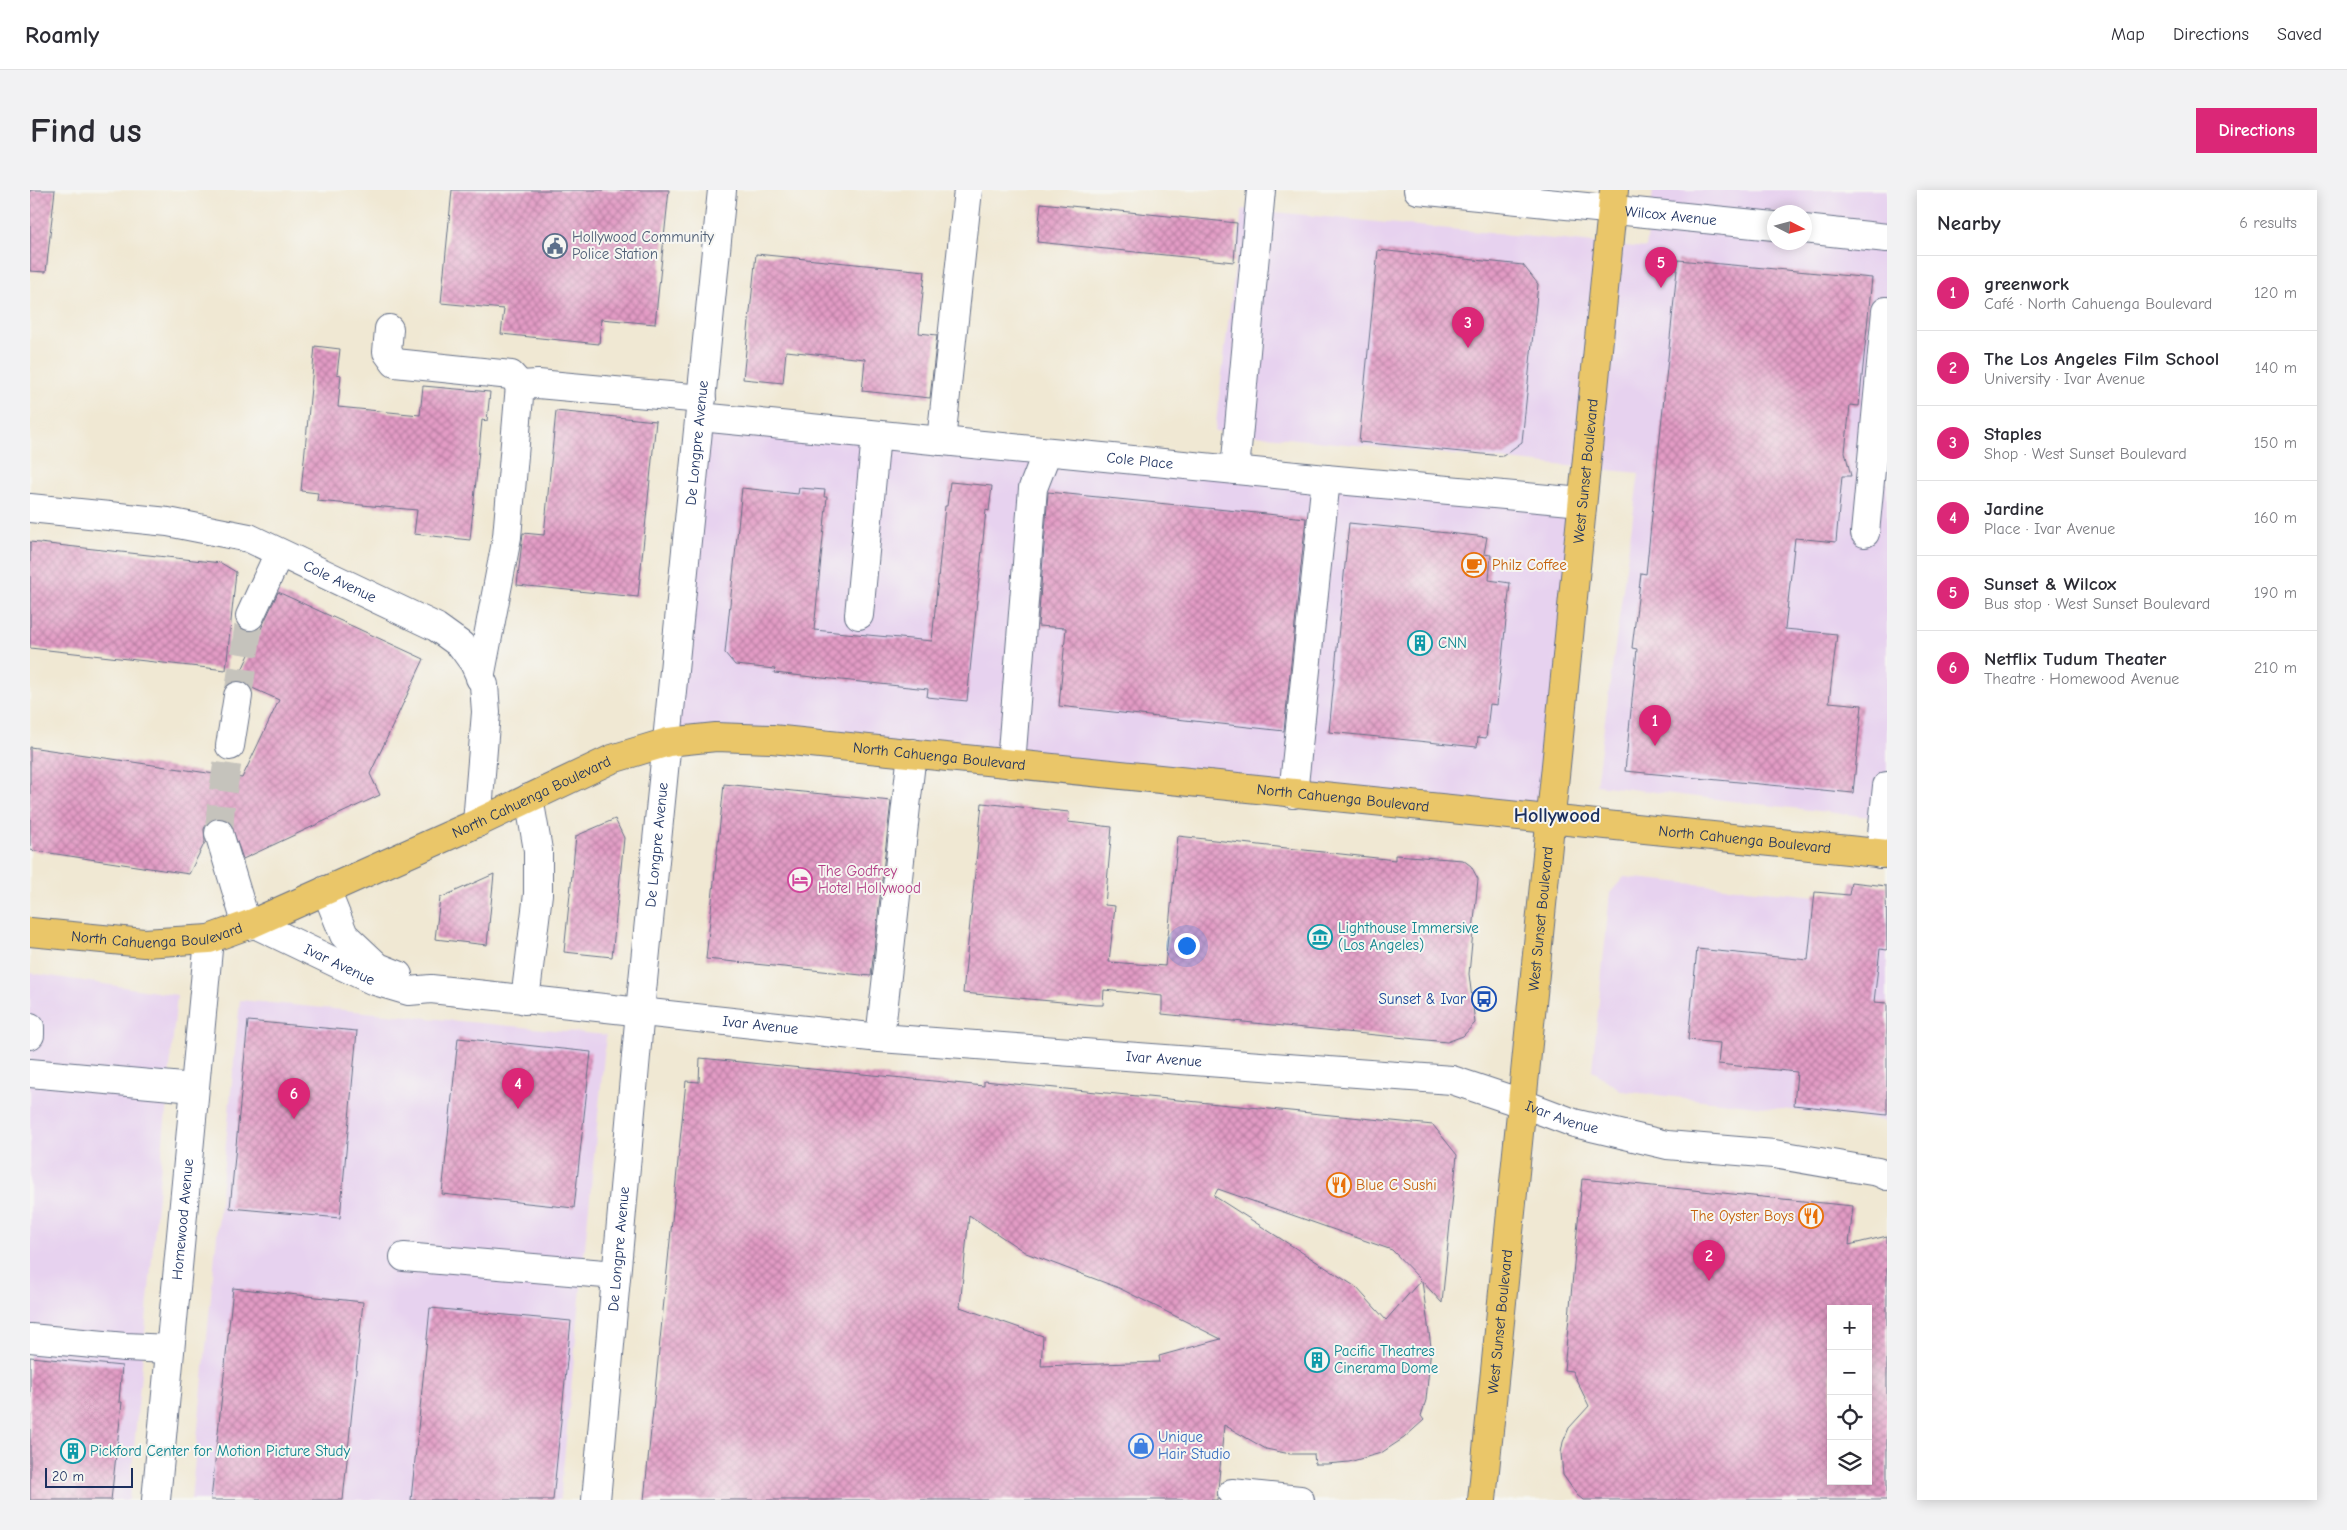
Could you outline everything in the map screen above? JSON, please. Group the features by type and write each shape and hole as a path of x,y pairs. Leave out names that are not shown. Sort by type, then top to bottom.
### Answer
{"main road":[{"name":"West Sunset Boulevard","path":"1482,1500 1613,200"},
{"name":"North Cahuenga Boulevard","path":"30,932 144,943 209,939 250,924 477,823 612,759 668,742 716,736 772,739 1884,854"}],"street":[{"name":"De Longpre Avenue","path":"596,1500 640,1011 722,190"},
{"path":"940,441 968,190"},
{"path":"1235,470 1261,190"},
{"name":"Wilcox Avenue","path":"1418,190 1613,200 1767,225"},
{"path":"1812,230 1887,238"},
{"path":"1864,533 1884,373 1887,308"},
{"path":"389,329 387,352 395,363 511,376 520,385 507,537 480,678"},
{"name":"Cole Place","path":"520,385 538,384 876,435 1582,502"},
{"path":"859,615 876,435"},
{"path":"1011,764 1033,488 1047,452"},
{"path":"1293,794 1326,479"},
{"name":"Cole Avenue","path":"30,508 187,526 249,538 436,627 461,645 474,663 484,685 486,712 477,823"},
{"path":"250,616 279,553"},
{"path":"230,746 238,696"},
{"path":"880,1038 912,754"},
{"path":"1884,854 1887,786"},
{"path":"525,1000 538,894 538,850 529,798"},
{"path":"219,833 250,924"},
{"name":"Ivar Avenue","path":"326,890 344,935 378,966 431,990"},
{"name":"Ivar Avenue","path":"250,924 372,980 409,991 431,990 880,1038 1452,1080 1522,1103 1574,1123 1667,1145 1774,1154 1878,1172 1887,1176"},
{"name":"Homewood Avenue","path":"156,1500 209,939"},
{"path":"30,1026 30,1035"},
{"path":"30,1073 194,1088"},
{"path":"404,1257 616,1275"},
{"path":"30,1338 125,1347 170,1349"},
{"path":"1232,1493 1300,1500"}],"shaded area":[{"path":"1653,190 1887,190 1887,819 1596,785 1639,473 1215,431 1242,209 1646,248"},
{"path":"703,424 1320,483 1289,788 675,735"},
{"path":"1330,483 1577,509 1545,813 1298,789"},
{"path":"1624,877 1887,903 1887,1123 1880,1120 1622,1091 1592,1070 1610,893"},
{"name":"Pickford Center for Motion Picture Study","path":"30,973 177,995 129,1500 30,1500"},
{"path":"240,1000 606,1035 560,1500 191,1500"}],"building":[{"path":"30,190 55,190 46,272 30,271"},
{"name":"Hollywood Community Police Station","path":"452,190 669,190 655,324 601,319 599,344 501,334 504,309 441,303"},
{"path":"1041,203 1237,223 1234,262 1037,242"},
{"path":"1378,250 1523,265 1538,284 1522,442 1503,456 1359,442"},
{"path":"756,254 925,271 919,333 937,335 930,398 862,391 865,359 786,351 783,383 743,379"},
{"path":"1678,260 1872,278 1859,406 1850,405 1845,452 1851,476 1842,476 1836,542 1795,538 1785,629 1837,634 1829,702 1862,705 1853,793 1625,771 1637,649 1632,648 1641,573 1646,574"},
{"path":"315,346 340,349 337,374 341,375 338,407 420,415 423,386 490,392 487,421 482,420 470,540 414,534 417,510 317,501 318,493 301,491"},
{"path":"556,411 656,421 638,597 517,585 523,533 544,535"},
{"path":"950,482 992,486 989,511 986,510 967,701 927,697 928,689 774,673 775,669 735,665 725,653 742,488 798,494 799,488 825,490 824,497 827,497 814,630 932,641 945,506 947,506"},
{"path":"1048,492 1306,518 1284,731 1059,706 1066,628 1038,626"},
{"name":"CNN","path":"1349,523 1487,537 1484,554 1491,555 1489,580 1510,583 1497,705 1490,704 1486,738 1478,737 1477,747 1329,732"},
{"path":"30,542 221,563 236,572 226,670 30,648"},
{"path":"278,592 424,659 370,774 380,795 243,859 230,822 222,818 214,818 207,823 204,829 205,842 189,874 30,850 30,747 242,778 279,700 250,687 251,673 241,672"},
{"name":"The Godfrey Hotel Hollywood","path":"724,784 891,801 871,976 706,959"},
{"name":"Lighthouse Immersive (Los Angeles)","path":"982,803 1069,812 1068,822 1112,827 1105,905 1115,906 1109,962 1165,966 1178,836 1395,860 1395,855 1463,860 1471,866 1478,879 1469,974 1475,1023 1463,1036 1447,1042 1162,1014 1162,996 1104,990 1103,1005 963,993"},
{"path":"615,819 624,838 612,957 564,952 576,836"},
{"path":"494,874 487,945 435,939 440,898"},
{"path":"1851,882 1886,886 1887,950 1880,949 1874,1002 1887,1003 1887,1115 1794,1105 1797,1072 1718,1064 1720,1043 1688,1040 1697,949 1808,960 1815,892 1849,895"},
{"path":"248,1021 357,1031 340,1218 230,1208"},
{"path":"458,1038 591,1052 574,1208 442,1194"},
{"path":"700,1058 984,1086 984,1081 1433,1125 1457,1155 1442,1303 1422,1281 1431,1347 1426,1400 1421,1416 1424,1420 1404,1438 1381,1453 1349,1462 1327,1464 1315,1464 1314,1454 1290,1454 1266,1449 1224,1425 1217,1500 644,1500 686,1081 699,1082","holes":["1218,1189 1392,1250 1421,1280 1386,1320 1356,1287 1214,1196","969,1215 1026,1253 1119,1288 1221,1339 1159,1356 1160,1362 1041,1366 1043,1336 960,1307"]},
{"path":"1582,1179 1853,1206 1849,1245 1887,1236 1887,1500 1583,1500 1577,1495 1563,1475 1561,1453 1569,1428 1589,1406 1572,1371 1564,1370"},
{"path":"233,1288 363,1302 343,1500 211,1500"},
{"path":"430,1308 571,1321 553,1500 411,1500"},
{"name":"Pickford Center for Motion Picture Study","path":"30,1357 122,1366 119,1402 122,1402 111,1500 30,1500"}],"tunnel":[{"path":"238,696 250,616"},
{"path":"219,833 221,804 230,746"}],"place":[{"name":"Hollywood Community Police Station","path":"555,246"},
{"name":"Sunset & Wilcox","path":"1661,288"},
{"name":"Staples","path":"1468,348"},
{"name":"Philz Coffee","path":"1474,565"},
{"name":"CNN","path":"1420,643"},
{"name":"greenwork","path":"1655,746"},
{"name":"The Godfrey Hotel Hollywood","path":"800,880"},
{"name":"Lighthouse Immersive (Los Angeles)","path":"1320,937"},
{"name":"Sunset & Ivar","path":"1484,999"},
{"name":"Jardine","path":"518,1109"},
{"name":"Netflix Tudum Theater","path":"294,1119"},
{"name":"Blue C Sushi","path":"1339,1185"},
{"name":"The Oyster Boys","path":"1811,1216"},
{"name":"The Los Angeles Film School","path":"1709,1281"},
{"name":"Pacific Theatres Cinerama Dome","path":"1317,1360"},
{"name":"Unique Hair Studio","path":"1141,1446"},
{"name":"Pickford Center for Motion Picture Study","path":"73,1451"}],"district":[{"name":"Hollywood","path":"1557,815"}]}
